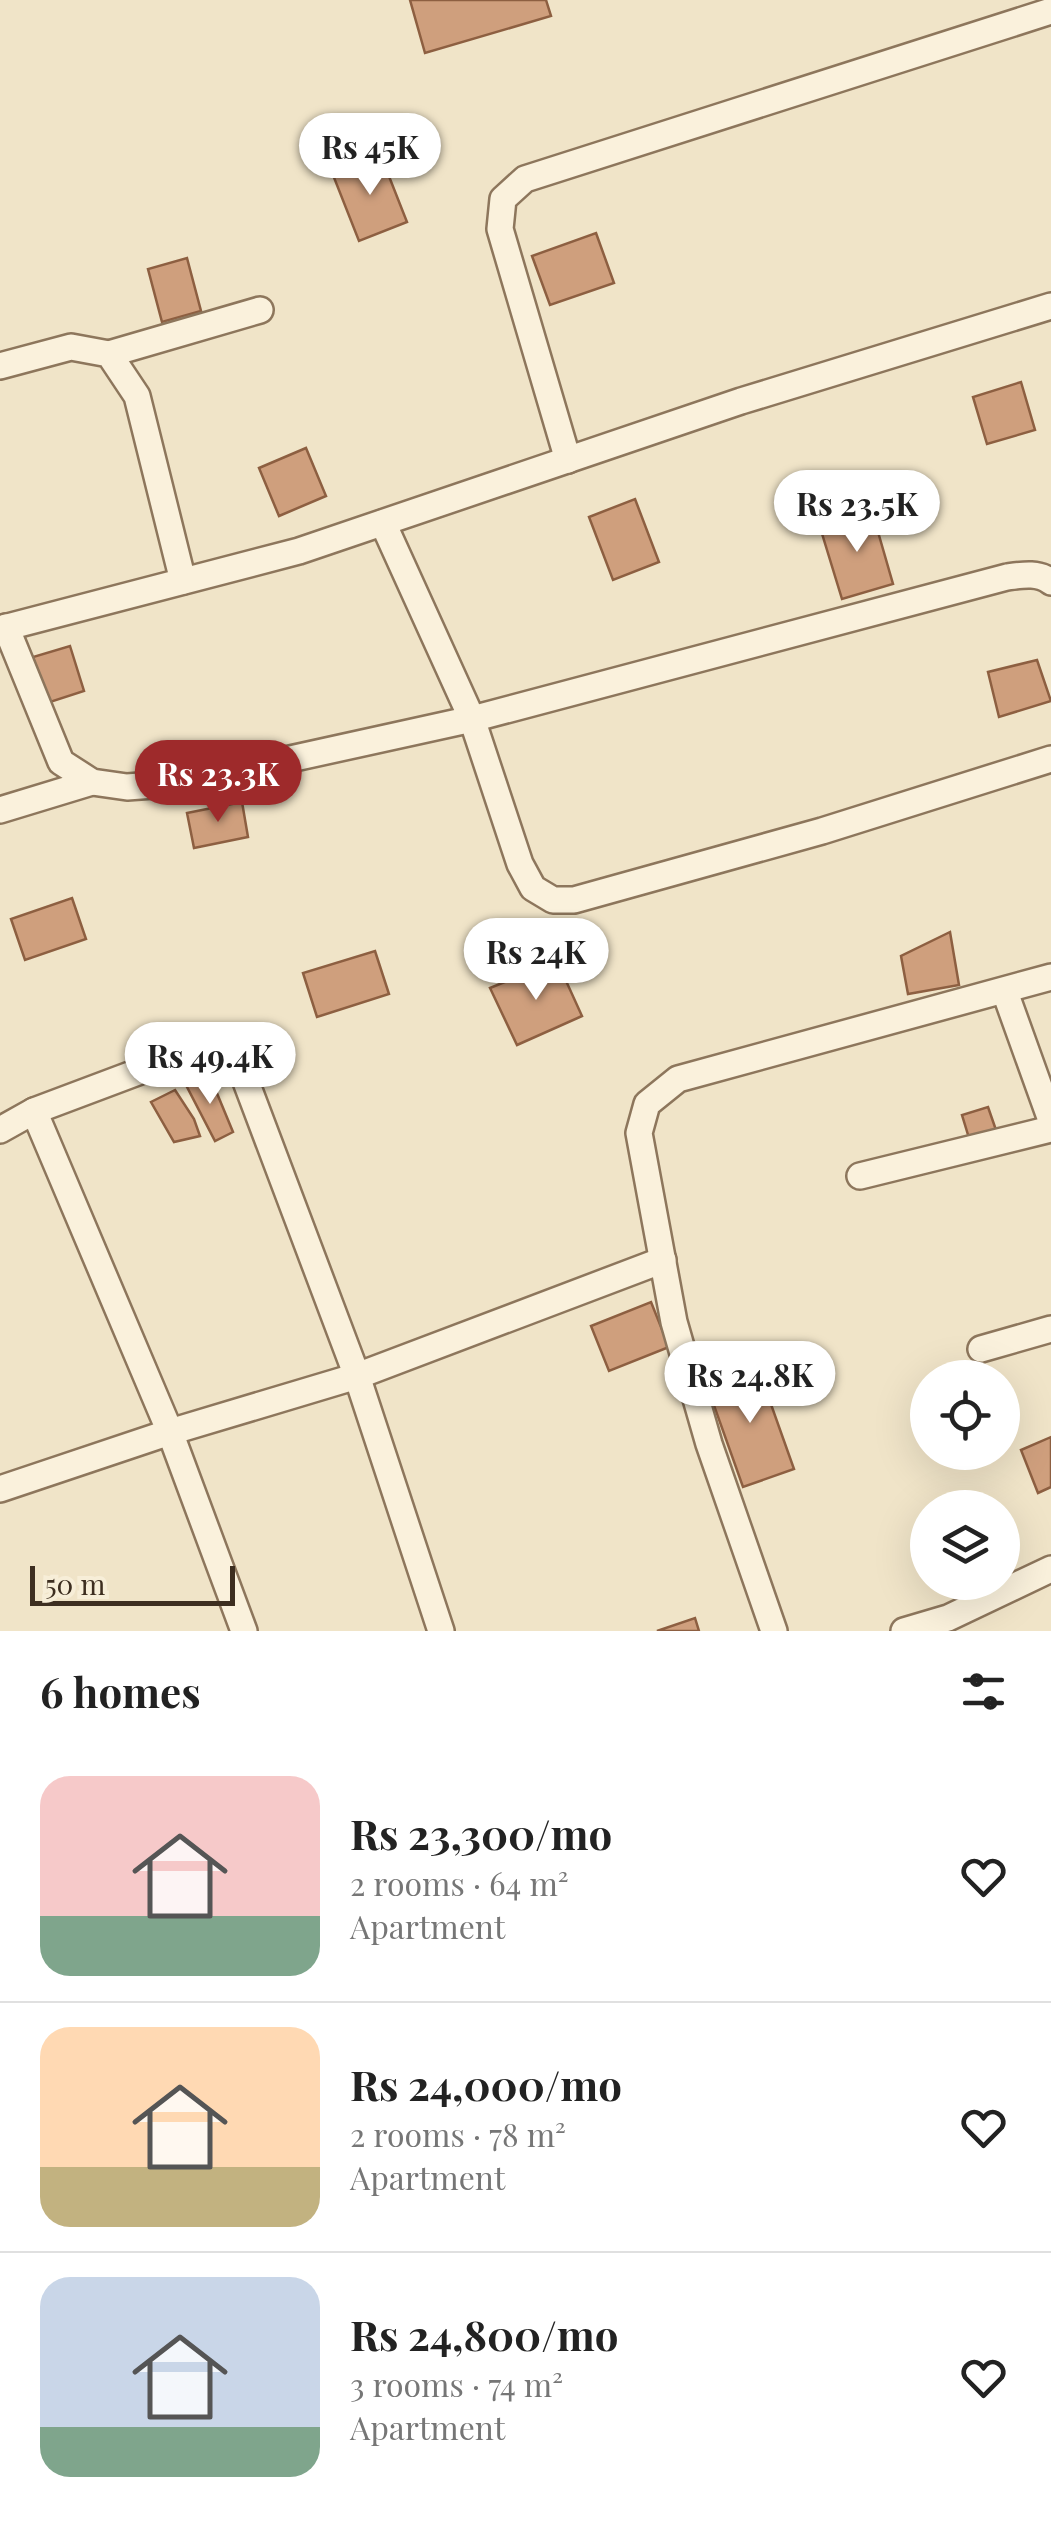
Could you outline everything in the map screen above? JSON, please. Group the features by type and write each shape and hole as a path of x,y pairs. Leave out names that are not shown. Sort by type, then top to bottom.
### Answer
{"street":[{"path":"568,460 500,229 503,199 525,179 1051,11"},
{"path":"92,782 62,762 3,628 300,551 741,401 1051,306"},
{"path":"0,366 71,347 109,354 260,310"},
{"path":"109,354 136,396 184,582"},
{"path":"383,523 472,719 520,864 533,888 553,900 574,900 822,831 1051,759"},
{"path":"0,810 92,782 128,787 181,783 472,719 1008,576 1026,574 1051,582"},
{"path":"774,1631 710,1444 674,1322 639,1133 647,1104 678,1079 1005,992 1051,976"},
{"path":"1005,992 1051,1120"},
{"path":"0,1130 34,1112 199,1049 226,1052 242,1071 357,1376 441,1631"},
{"path":"34,1112 170,1432 244,1631"},
{"path":"860,1176 1051,1129"},
{"path":"0,1489 170,1432 357,1376 664,1260"},
{"path":"980,1349 1051,1330"},
{"path":"904,1631 948,1618 1051,1570"}],"building":[{"path":"410,0 546,0 551,16 425,53"},
{"path":"381,156 407,222 359,241 333,175"},
{"path":"596,233 614,283 550,305 532,256"},
{"path":"187,258 201,311 162,322 148,269"},
{"path":"1021,382 1035,430 987,444 973,397"},
{"path":"306,448 326,496 279,516 259,468"},
{"path":"635,499 659,562 613,580 589,517"},
{"path":"872,511 893,584 842,599 820,527"},
{"path":"70,646 84,691 47,703 33,657"},
{"path":"1037,660 1051,701 999,717 988,672"},
{"path":"242,802 248,837 194,848 187,813"},
{"path":"72,898 86,939 25,960 11,919"},
{"path":"950,932 959,985 908,994 901,956"},
{"path":"375,951 389,994 317,1017 303,973"},
{"path":"557,961 582,1016 517,1045 490,988"},
{"path":"209,1074 233,1132 215,1141 186,1085"},
{"path":"175,1090 200,1136 174,1142 151,1102"},
{"path":"988,1107 996,1130 969,1138 962,1115"},
{"path":"651,1302 669,1347 609,1371 591,1326"},
{"path":"757,1365 794,1469 743,1487 706,1383"},
{"path":"1051,1437 1051,1487 1038,1493 1021,1450"},
{"path":"695,1618 699,1631 657,1631"}]}
